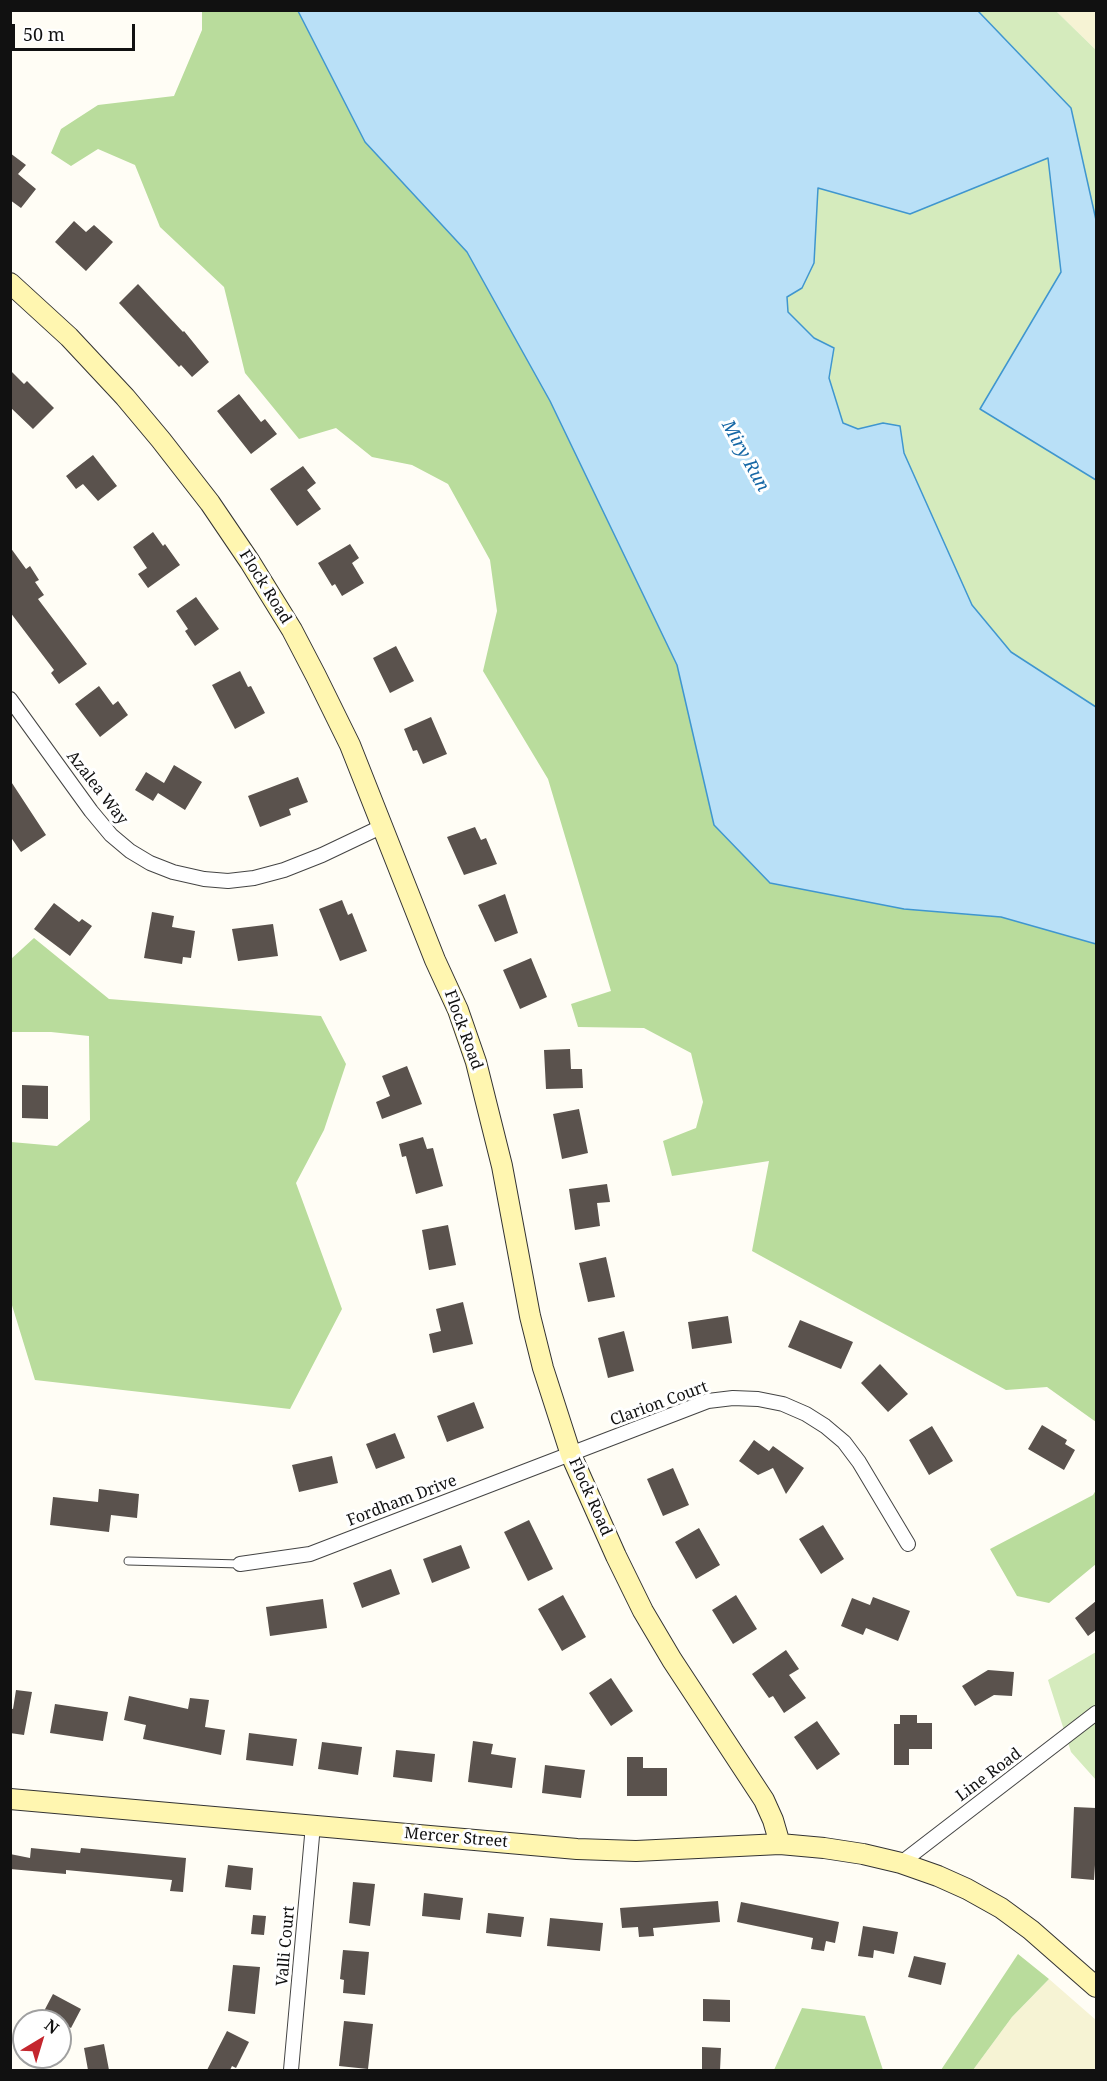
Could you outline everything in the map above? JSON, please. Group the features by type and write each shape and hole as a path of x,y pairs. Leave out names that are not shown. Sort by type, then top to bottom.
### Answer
{"street":[{"name":"Flock Road","path":"10,284 69,337 125,397 210,503 292,630 350,746 477,1062 502,1166 530,1317 543,1368 571,1455 643,1611 672,1660 764,1800 780,1844"},
{"name":"Azalea Way","path":"10,699 111,835 130,851 150,863 174,872 204,879 228,881 254,878 284,870 322,855 383,826"},
{"name":"Clarion Court","path":"571,1455 708,1401 741,1398 783,1404 806,1414 844,1442 859,1462 908,1544"},
{"name":"Fordham Drive","path":"240,1564 310,1554 571,1455"},
{"name":"Line Road","path":"902,1863 1096,1713"},
{"name":"Mercer Street","path":"10,1799 577,1849 636,1851 780,1844 824,1848 902,1863 958,1884 1001,1908 1031,1930 1096,1987"},
{"name":"Valli Court","path":"291,2070 314,1825"}],"lane":[{"path":"128,1561 240,1564"}],"shaded area":[{"path":"1056,11 1096,11 1096,50"},
{"path":"1049,1979 1096,2020 1096,2070 973,2070 1012,2017"}],"green space":[{"path":"202,11 298,11 365,142 467,252 550,401 677,665 714,825 770,883 904,909 1001,917 1096,944 1096,1422 1047,1387 1006,1390 752,1251 769,1161 672,1176 663,1141 696,1128 703,1102 691,1053 644,1028 578,1027 571,1004 611,991 548,779 483,671 497,611 490,560 448,484 412,465 372,457 336,428 299,439 245,373 224,287 160,227 135,165 98,149 71,166 51,153 61,129 98,105 174,96 202,30"},
{"path":"978,11 1056,11 1096,50 1096,220 1071,108"},
{"path":"1048,158 1061,272 980,409 1096,480 1096,707 1011,652 972,605 904,453 900,426 883,423 858,429 843,423 829,378 834,348 814,338 788,312 787,296 802,288 814,263 818,187 910,214"},
{"path":"34,938 109,999 321,1016 346,1064 324,1130 296,1183 342,1309 290,1409 35,1380 11,1302 11,1142 57,1146 90,1120 89,1036 51,1032 11,1032 11,959"},
{"path":"1096,1490 1096,1564 1049,1603 1017,1596 990,1549 1093,1495"},
{"path":"1096,1652 1096,1780 1071,1752 1048,1680"},
{"path":"1018,1954 1049,1979 1012,2017 973,2070 941,2070"},
{"path":"802,2008 865,2016 883,2070 774,2070"}],"water":[{"name":"Miry Run","path":"298,11 978,11 1071,108 1096,220 1096,480 980,409 1061,272 1048,158 910,214 818,188 814,263 802,288 787,297 788,312 814,338 834,348 829,378 843,423 858,429 883,423 900,426 904,453 972,605 1011,652 1096,707 1096,944 1001,917 904,909 770,883 714,825 677,665 550,401 467,252 365,142"}],"building":[{"path":"10,153 26,165 18,174 36,189 21,208 10,200"},
{"path":"74,221 86,232 94,225 113,242 86,271 55,242"},
{"path":"138,284 184,331 209,362 192,377 181,365 179,367 119,303"},
{"path":"10,370 24,384 27,381 54,408 33,429 10,407"},
{"path":"239,394 261,422 265,419 277,434 251,454 217,411"},
{"path":"93,455 117,486 98,501 83,484 76,489 66,476"},
{"path":"303,466 316,483 307,490 321,509 297,526 270,489"},
{"path":"153,532 180,565 148,588 138,574 147,568 133,547"},
{"path":"350,544 359,558 352,563 364,583 342,596 335,584 332,586 318,563"},
{"path":"10,547 26,569 30,566 39,580 35,582 44,595 38,599 87,664 59,684 51,673 54,670 10,612"},
{"path":"196,597 219,629 195,646 185,631 188,629 176,611"},
{"path":"396,646 414,681 390,693 373,658"},
{"path":"240,671 265,713 235,729 212,685"},
{"path":"99,686 113,705 118,701 128,715 100,737 75,704"},
{"path":"431,717 447,754 423,764 417,750 413,751 404,729"},
{"path":"174,765 202,782 185,810 158,793 153,801 135,790 146,772 164,783"},
{"path":"298,777 308,802 289,809 291,815 260,827 248,796"},
{"path":"10,780 46,835 21,852 10,836"},
{"path":"475,827 481,840 486,838 497,864 464,875 447,837"},
{"path":"505,894 518,933 495,942 478,905"},
{"path":"342,900 348,915 352,913 367,951 340,961 319,909"},
{"path":"54,903 79,922 82,919 92,926 70,956 34,929"},
{"path":"152,912 174,916 172,927 195,931 191,958 183,957 182,964 144,958"},
{"path":"273,924 278,956 238,961 232,929"},
{"path":"531,958 547,997 520,1009 503,970"},
{"path":"570,1049 571,1069 582,1069 583,1088 546,1089 544,1050"},
{"path":"407,1066 422,1104 382,1119 376,1102 390,1096 382,1076"},
{"path":"22,1085 48,1086 48,1119 22,1118"},
{"path":"579,1109 588,1153 562,1159 553,1114"},
{"path":"423,1137 427,1149 433,1148 443,1186 416,1194 406,1156 402,1157 399,1144"},
{"path":"607,1184 610,1202 597,1203 600,1226 575,1230 569,1189"},
{"path":"448,1225 456,1265 429,1270 422,1230"},
{"path":"606,1257 615,1297 588,1302 579,1263"},
{"path":"463,1302 473,1344 433,1353 429,1334 441,1331 436,1309"},
{"path":"728,1316 732,1343 692,1349 688,1322"},
{"path":"800,1320 853,1342 841,1369 788,1347"},
{"path":"624,1331 634,1371 608,1378 598,1338"},
{"path":"880,1364 908,1394 888,1412 861,1383"},
{"path":"474,1402 484,1428 447,1442 437,1416"},
{"path":"1042,1425 1067,1440 1065,1444 1075,1450 1064,1470 1028,1449"},
{"path":"932,1426 953,1461 929,1475 909,1440"},
{"path":"395,1433 405,1458 376,1469 366,1444"},
{"path":"754,1440 769,1451 773,1446 804,1468 786,1494 773,1468 758,1475 739,1461"},
{"path":"332,1456 338,1483 299,1492 292,1465"},
{"path":"673,1468 689,1505 663,1516 647,1479"},
{"path":"99,1489 139,1494 137,1518 111,1515 109,1532 50,1525 53,1497 98,1502"},
{"path":"529,1520 553,1569 528,1581 504,1532"},
{"path":"823,1525 844,1559 821,1574 799,1539"},
{"path":"699,1528 720,1565 696,1579 675,1542"},
{"path":"461,1545 470,1568 432,1583 423,1559"},
{"path":"391,1569 400,1594 362,1608 353,1583"},
{"path":"563,1595 586,1637 562,1651 538,1609"},
{"path":"736,1595 757,1629 733,1644 712,1610"},
{"path":"873,1597 910,1611 898,1641 866,1628 863,1635 841,1626 852,1598 870,1605"},
{"path":"323,1599 327,1628 270,1636 266,1607"},
{"path":"1096,1601 1096,1630 1088,1636 1075,1618"},
{"path":"786,1650 799,1669 789,1675 806,1698 784,1713 773,1696 769,1698 752,1674"},
{"path":"988,1670 1014,1672 1012,1696 994,1695 975,1706 962,1686"},
{"path":"611,1678 633,1711 611,1726 589,1693"},
{"path":"16,1690 32,1692 24,1735 10,1733 10,1708 13,1709"},
{"path":"129,1696 188,1709 190,1698 209,1700 205,1727 225,1730 221,1755 143,1739 146,1725 124,1720"},
{"path":"55,1704 108,1712 103,1741 50,1733"},
{"path":"900,1715 917,1715 917,1723 932,1723 932,1749 909,1749 909,1765 894,1765 894,1724 900,1724"},
{"path":"817,1721 840,1754 817,1770 794,1737"},
{"path":"249,1733 297,1739 293,1766 246,1760"},
{"path":"473,1741 493,1744 491,1754 516,1758 512,1788 468,1782"},
{"path":"322,1742 362,1747 358,1775 318,1769"},
{"path":"396,1750 435,1754 432,1782 393,1777"},
{"path":"627,1757 643,1757 643,1768 667,1768 667,1796 627,1796"},
{"path":"545,1765 585,1770 581,1798 542,1793"},
{"path":"1074,1807 1096,1808 1094,1880 1071,1878"},
{"path":"31,1848 80,1853 81,1848 186,1858 183,1892 170,1891 172,1880 66,1870 66,1874 10,1869 10,1854 30,1858"},
{"path":"228,1865 253,1868 251,1890 225,1887"},
{"path":"353,1882 375,1884 370,1926 349,1923"},
{"path":"424,1893 463,1898 460,1920 422,1916"},
{"path":"718,1901 720,1922 653,1928 654,1936 639,1937 638,1927 622,1928 620,1908"},
{"path":"741,1902 839,1922 835,1943 826,1941 824,1951 811,1949 813,1938 737,1922"},
{"path":"488,1913 524,1917 521,1937 486,1933"},
{"path":"253,1915 266,1916 264,1935 251,1934"},
{"path":"550,1918 603,1923 600,1951 547,1946"},
{"path":"863,1926 898,1932 894,1954 874,1950 873,1958 858,1956"},
{"path":"343,1950 369,1952 365,1995 343,1993 344,1980 340,1979"},
{"path":"914,1956 946,1963 941,1985 908,1977"},
{"path":"233,1965 260,1967 255,2014 228,2011"},
{"path":"53,1994 81,2009 72,2026 72,2009 45,2009"},
{"path":"703,1999 730,2000 730,2022 703,2021"},
{"path":"344,2021 373,2024 368,2069 339,2066"},
{"path":"227,2031 249,2042 236,2068 232,2066 230,2070 207,2070"},
{"path":"104,2044 109,2070 88,2070 84,2048"},
{"path":"702,2047 721,2048 720,2070 702,2070"}]}
